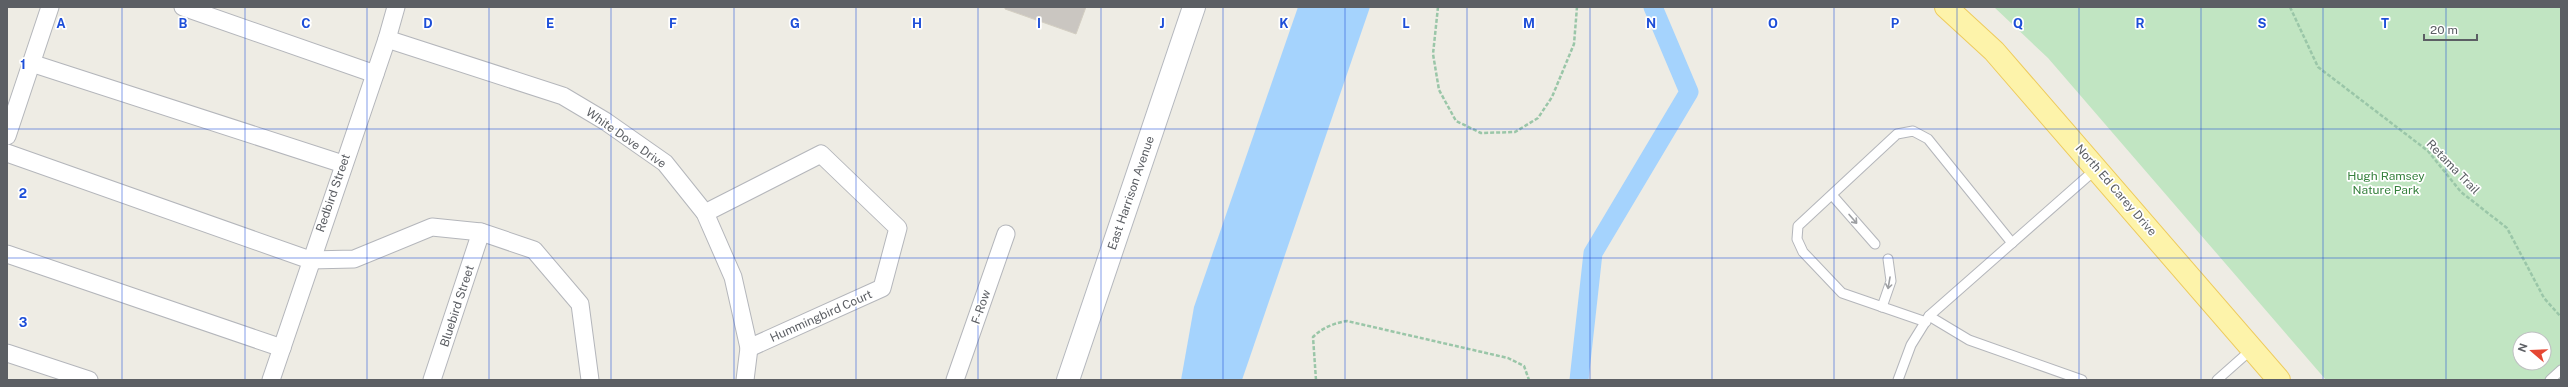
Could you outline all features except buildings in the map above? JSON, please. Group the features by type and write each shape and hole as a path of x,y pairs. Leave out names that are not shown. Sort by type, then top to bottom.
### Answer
{"main road":[{"name":"East Harrison Avenue","path":"1068,380 1194,7"},
{"name":"North Ed Carey Drive","path":"1946,7 1994,50 2279,380"}],"street":[{"path":"7,136 14,92 31,63 50,7"},
{"path":"183,7 375,74"},
{"name":"Redbird Street","path":"271,380 310,260 387,39 396,7"},
{"name":"White Dove Drive","path":"387,39 563,96 605,121 665,163 705,213 733,277 749,348 745,380"},
{"path":"31,63 343,164"},
{"path":"7,153 310,260 354,259 432,227 481,232 534,250 580,304 590,380"},
{"name":"Hummingbird Court","path":"705,213 821,154 898,228 882,288 749,348"},
{"name":"Bluebird Street","path":"432,380 481,232"},
{"name":"F-Row","path":"955,380 1006,234"},
{"path":"7,254 282,348"},
{"path":"7,353 89,380"}],"lane":[{"path":"2012,243 1928,139 1913,131 1897,134 1798,226 1797,240 1803,252 1842,293 1882,307 1927,319 1969,340 2082,380"},
{"path":"1898,380 1911,345 1927,319 2097,168"},
{"path":"1832,195 1875,244"},
{"path":"1882,307 1891,281 1888,259"},
{"path":"2217,380 2252,348"},
{"path":"2550,380 2561,370"}],"path":[{"path":"1438,7 1433,54 1438,90 1456,121 1481,133 1515,132 1538,118 1552,97 1574,44 1577,7"},
{"name":"Retama Trail","path":"2290,7 2318,67 2428,151 2461,192 2507,228 2544,298 2561,317"},
{"path":"1316,380 1313,337 1319,331 1337,323 1348,322 1508,358 1524,366 1529,380"}],"green space":[{"name":"Hugh Ramsey Nature Park","path":"1994,7 2561,7 2561,380 2326,380 2048,58"}],"water":[{"path":"1298,7 1370,7 1242,380 1181,380 1194,307"}],"waterway":[{"path":"1579,380 1593,253 1689,92 1653,7"}]}
